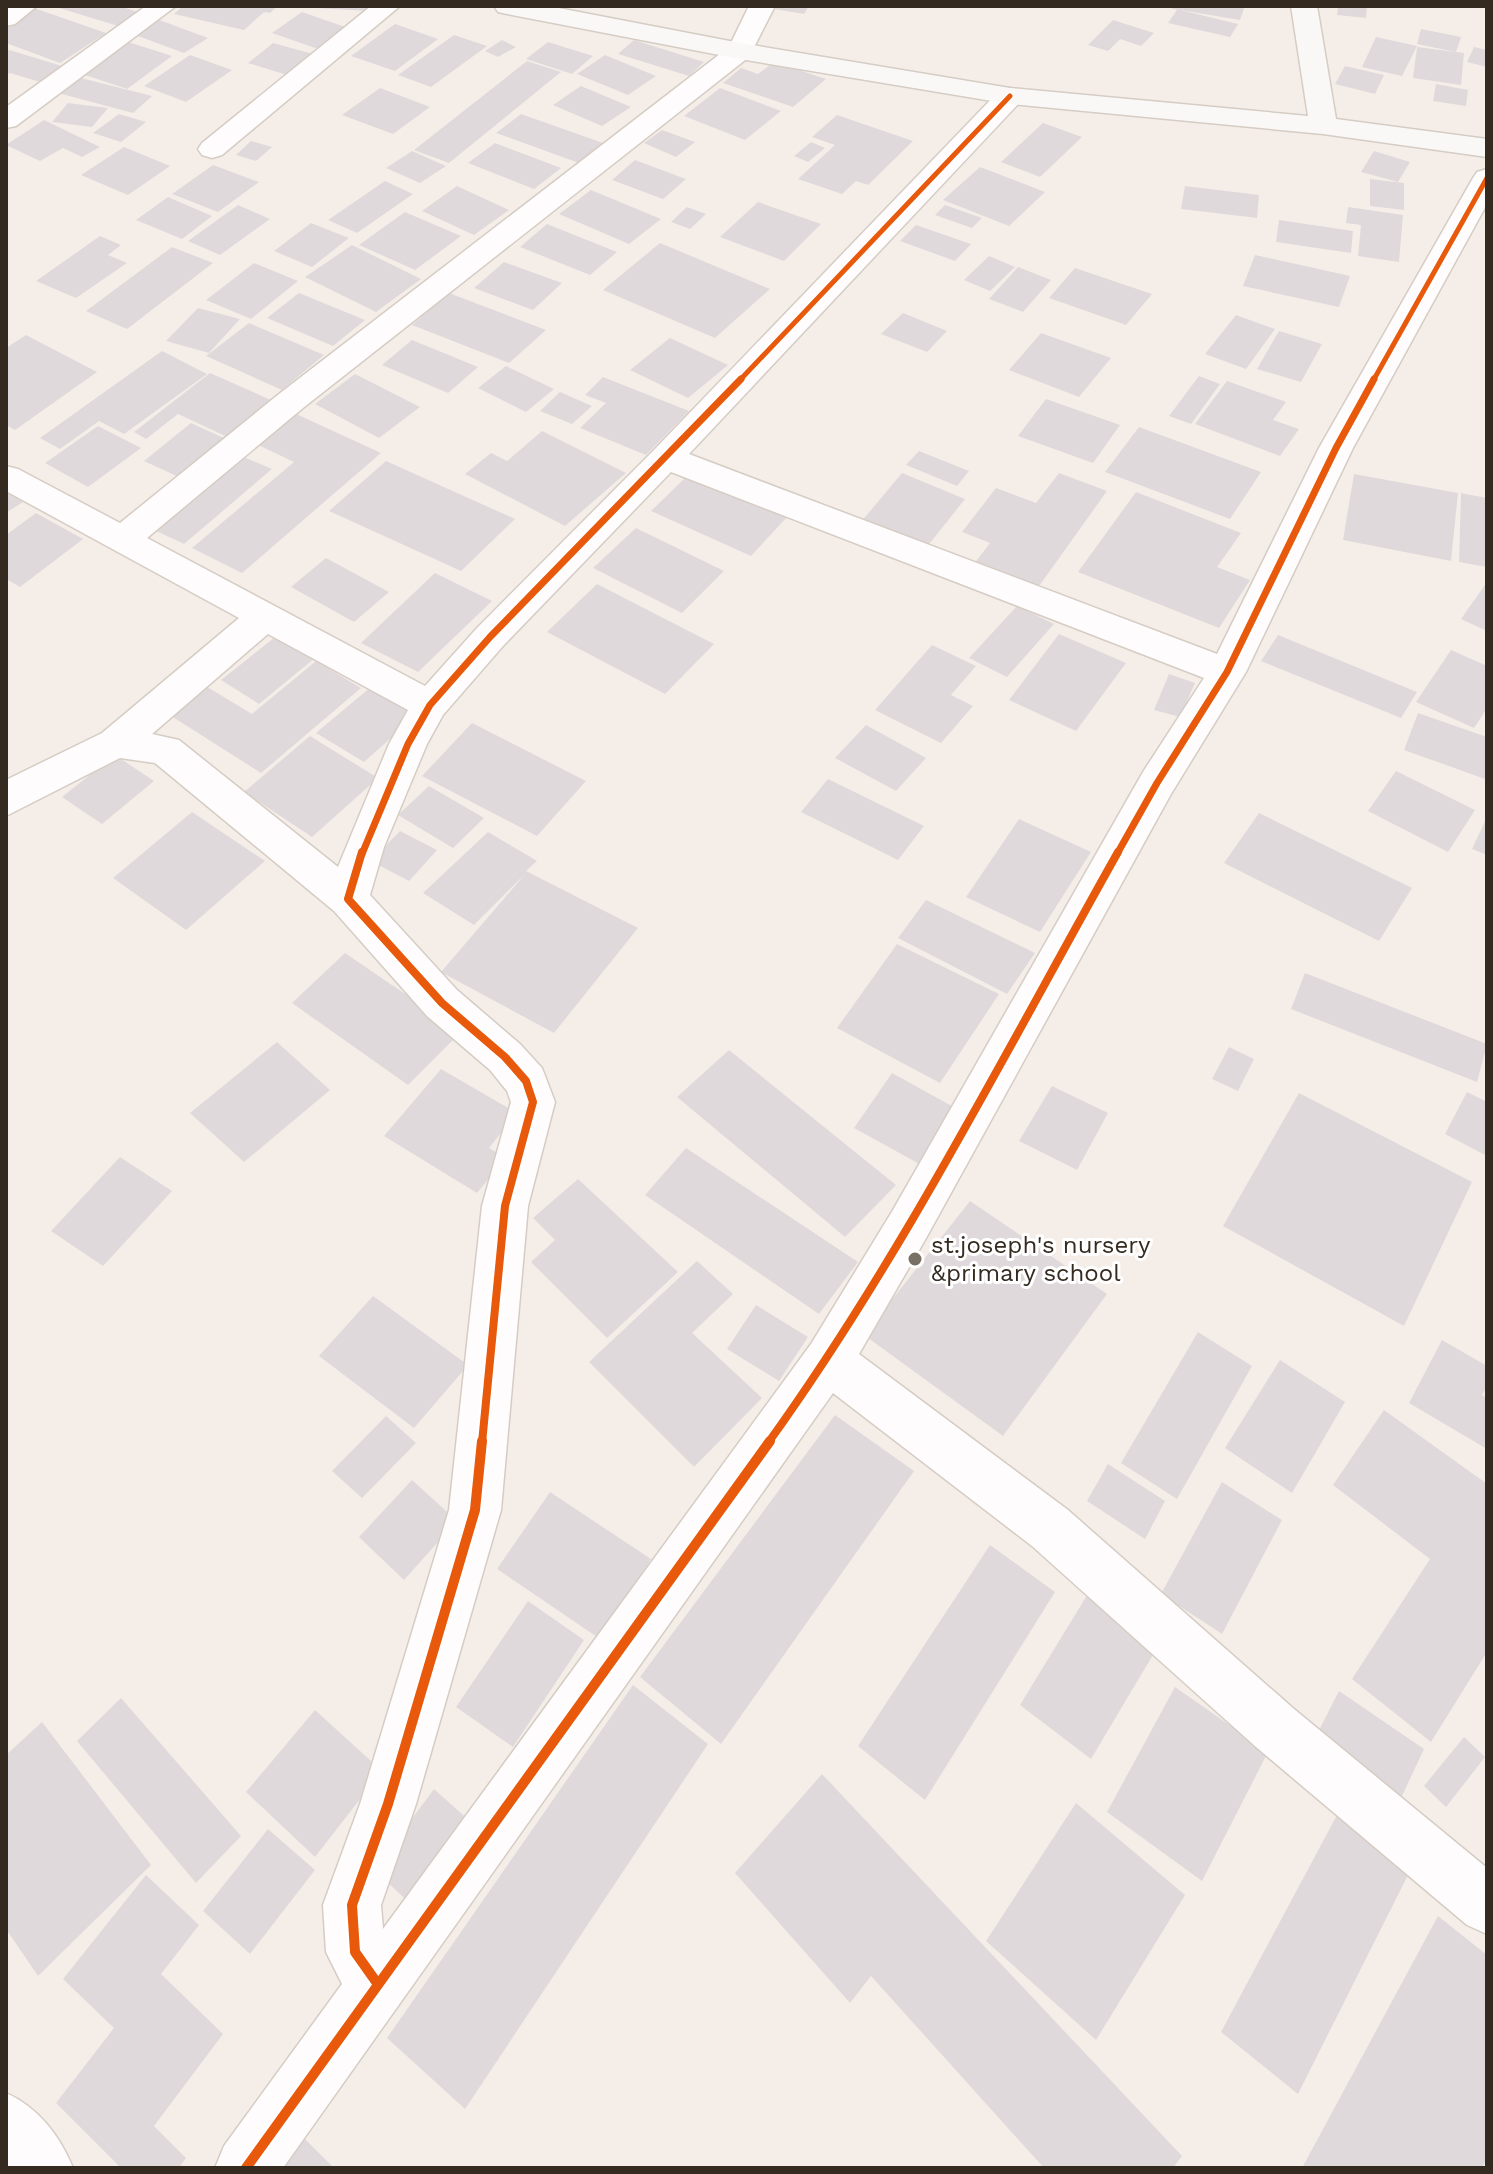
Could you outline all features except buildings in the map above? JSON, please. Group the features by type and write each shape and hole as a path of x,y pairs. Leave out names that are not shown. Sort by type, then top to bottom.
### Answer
{"street":[{"path":"6,18 24,6"},
{"path":"6,120 163,6"},
{"path":"212,149 387,6"},
{"path":"507,6 740,51 1010,96 1323,126 1487,148"},
{"path":"124,538 291,401 740,51 762,6"},
{"path":"1304,6 1323,126"},
{"path":"348,899 364,847 408,744 430,705 490,637 666,458 1010,96"},
{"path":"246,2168 828,1360 909,1225 1157,783 1227,672 1336,448 1487,178"},
{"path":"666,458 1227,672"},
{"path":"6,477 430,705"},
{"path":"6,801 24,788 116,743 266,615"},
{"path":"116,743 165,750 348,899 442,1003 519,1073 526,1081 533,1102 505,1206 475,1510 388,1804 352,1905 355,1952 377,1983"},
{"path":"828,1360 1050,1528 1275,1728 1487,1905"},
{"path":"6,2124 42,2168"}],"cycle path":[{"path":"377,1983 355,1952 352,1905 388,1804 475,1510 505,1206 533,1102 526,1081 505,1057 442,1003 348,899 364,847 408,744 430,705 490,637 666,458 1010,96"},
{"path":"246,2168 828,1360 909,1225 1157,783 1227,672 1336,448 1487,178"}],"place":[{"name":"st.joseph's nursery &primary school","path":"915,1259"}]}
